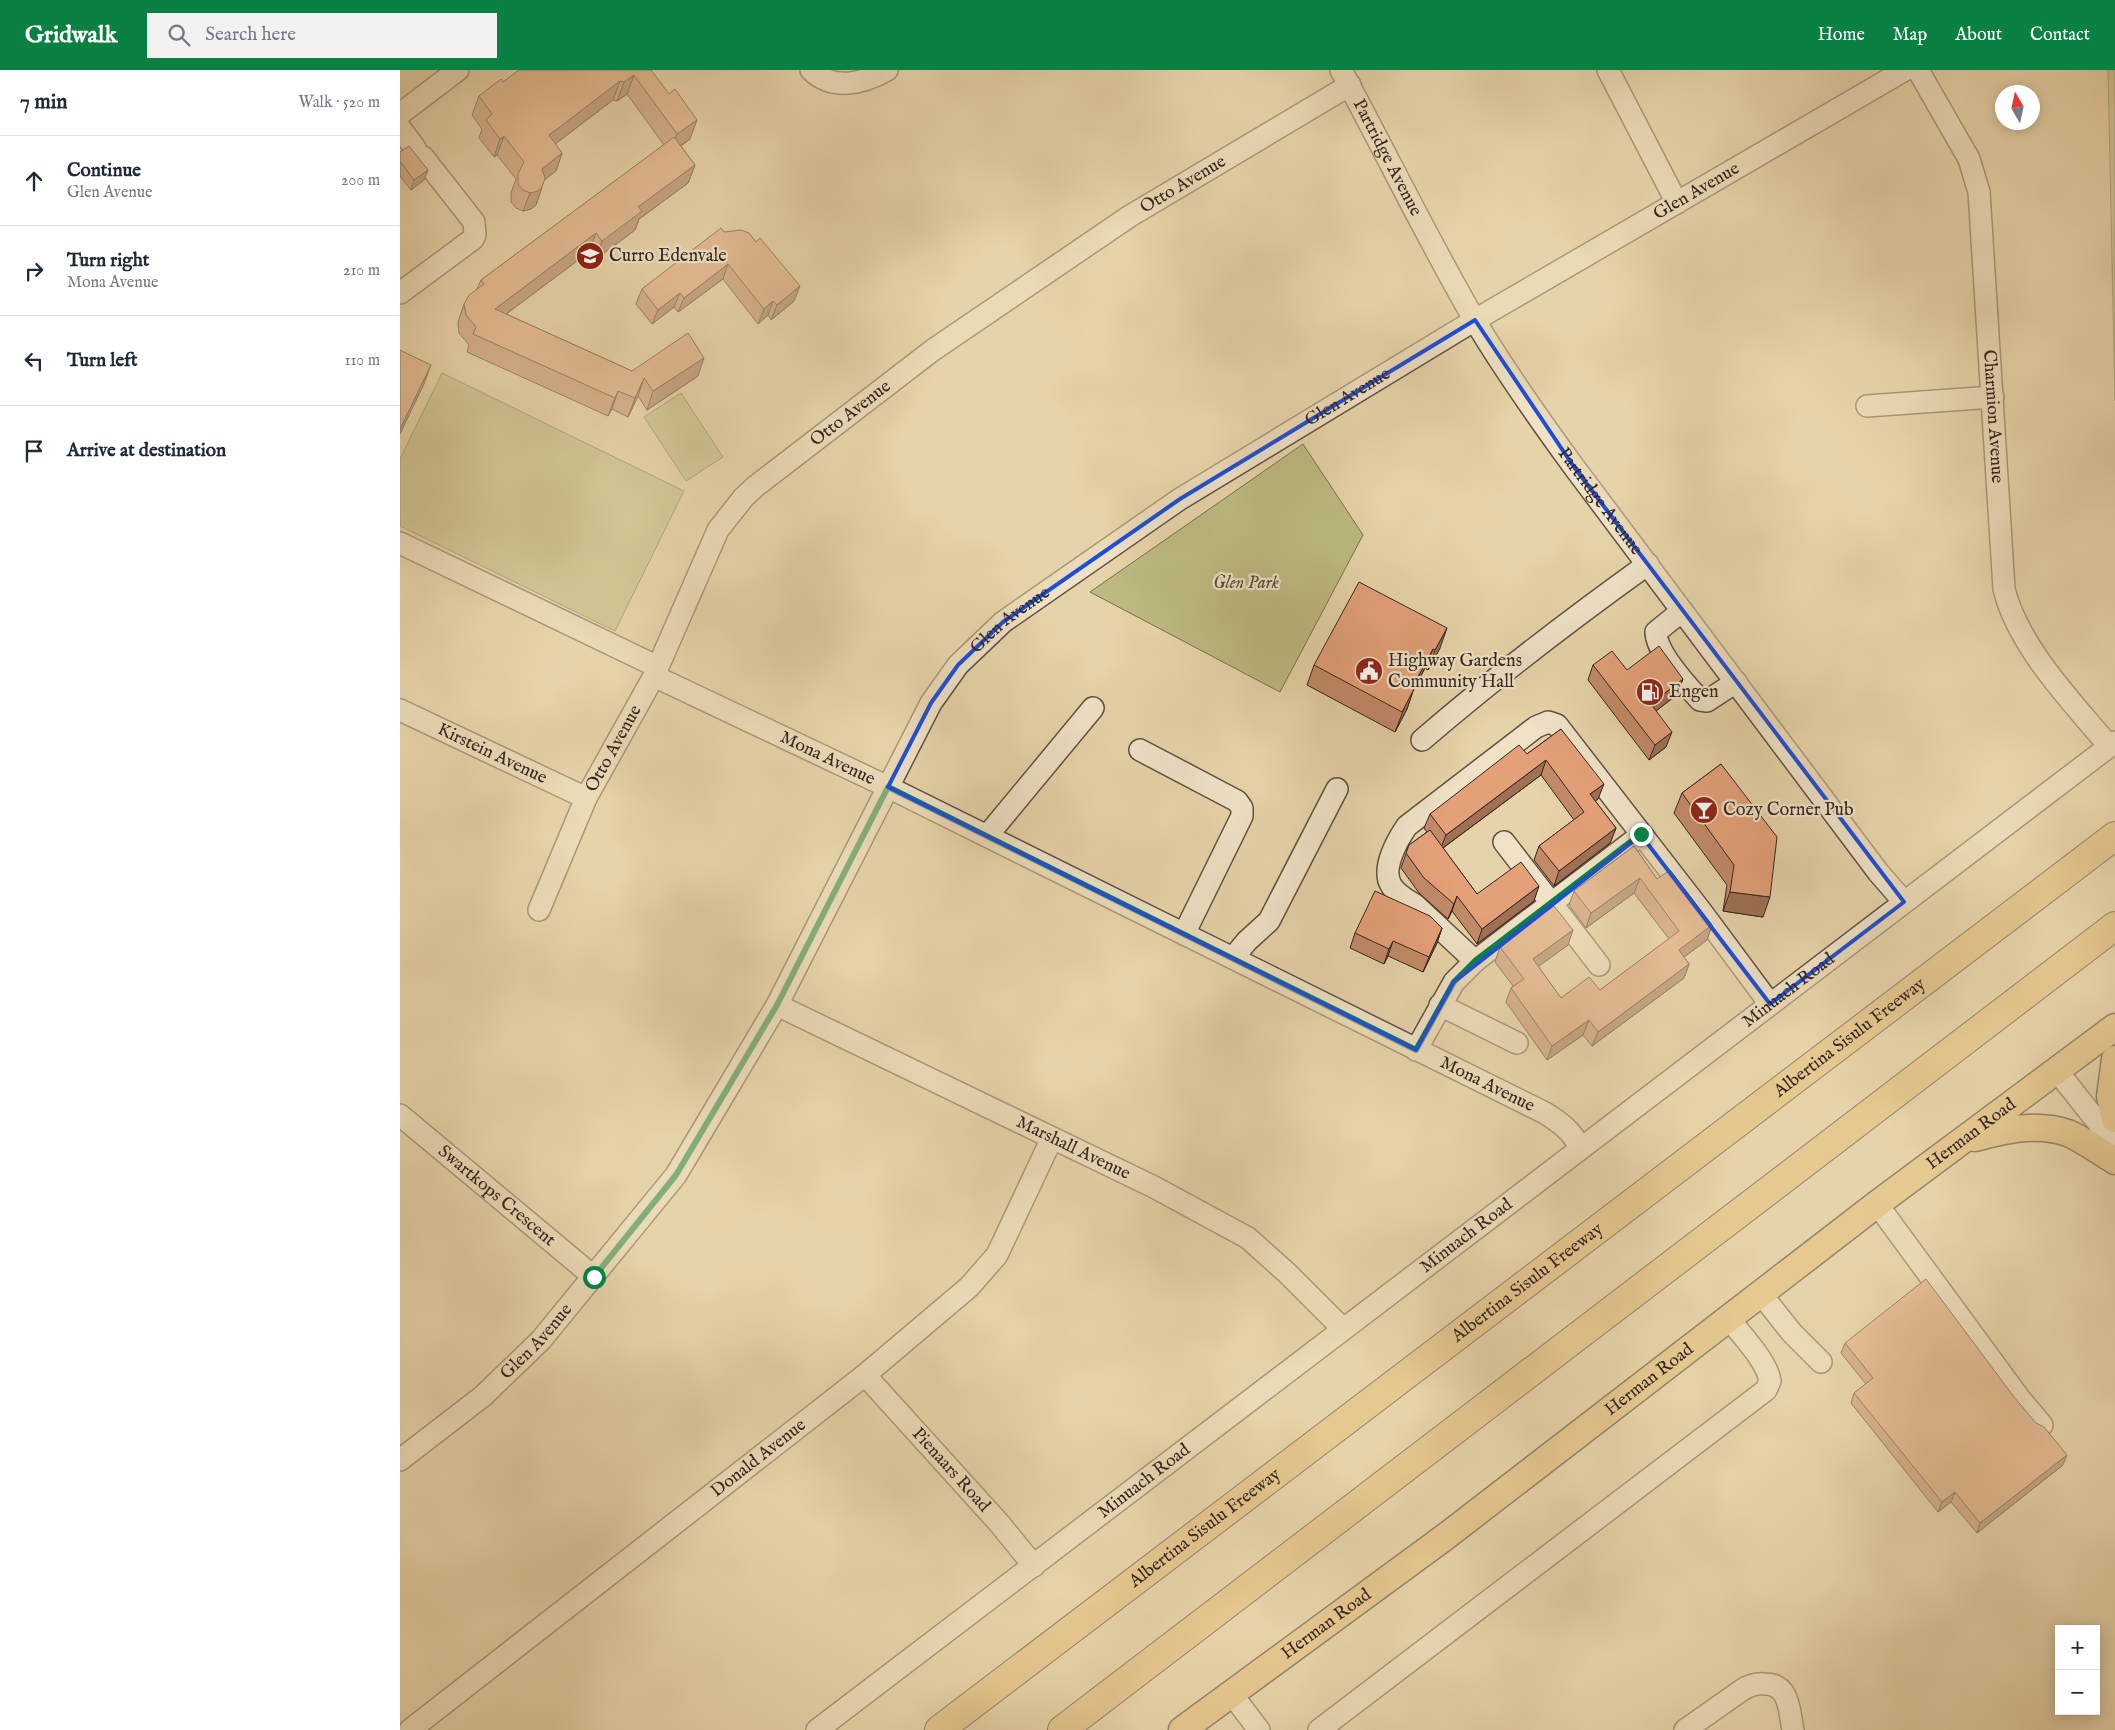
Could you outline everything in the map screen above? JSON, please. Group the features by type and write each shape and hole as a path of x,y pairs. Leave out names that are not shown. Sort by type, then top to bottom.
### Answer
{"highway":[{"name":"Albertina Sisulu Freeway","path":"939,1730 2115,836"},
{"path":"1062,1730 2115,926"}],"main road":[{"name":"Herman Road","path":"1182,1730 1445,1537 1730,1320 1877,1204 1966,1140 2115,1027"},
{"path":"2115,1059 2110,1097 2115,1119"},
{"path":"1966,1140 2021,1128 2052,1129 2082,1140 2115,1161"}],"street":[{"path":"400,114 458,70"},
{"path":"811,70 819,78 834,83 846,84 875,77 887,70"},
{"path":"1608,70 1677,203"},
{"name":"Glen Avenue","path":"400,1460 483,1396 541,1340 676,1175 777,1005 930,703 958,665 1003,622 1180,499 1475,320 1905,70"},
{"name":"Charmion Avenue","path":"1918,70 1970,159 1977,179 2006,600 2012,618 2020,631 2064,693 2112,744"},
{"name":"Partridge Avenue","path":"1346,78 1475,320 1530,405 1574,467 1878,872 1904,902"},
{"name":"Otto Avenue","path":"539,910 586,798 656,671 718,530 744,497 932,350 1130,216 1346,78"},
{"path":"400,128 474,222 475,234 473,239 400,293"},
{"path":"1867,406 1992,397"},
{"name":"Mona Avenue","path":"400,543 1557,1120 1573,1134 1580,1148"},
{"path":"1422,740 1470,699 1563,626 1648,564"},
{"path":"1682,611 1656,632 1656,638 1665,656 1700,700 1707,701 1736,682"},
{"path":"987,836 1093,708"},
{"name":"Kirstein Avenue","path":"400,710 586,798"},
{"path":"1475,961 1392,886 1388,867 1398,841 1407,826 1541,724 1548,722 1553,723 1560,730 1770,1004"},
{"name":"Minuach Road","path":"817,1730 2112,744"},
{"path":"1140,750 1237,801 1242,808 1242,816 1184,934"},
{"path":"1233,958 1247,941 1269,921 1337,789"},
{"path":"1416,1050 1454,982 1475,961 1641,834"},
{"path":"1504,842 1599,965"},
{"name":"Marshall Avenue","path":"777,1005 1154,1187 1248,1238 1287,1273 1343,1329"},
{"path":"1440,1005 1517,1043"},
{"path":"2057,1071 2115,1144"},
{"name":"Swartkops Crescent","path":"400,1116 594,1277"},
{"name":"Donald Avenue","path":"410,1730 865,1375 969,1288 998,1255 1052,1138"},
{"path":"1877,1204 2042,1425"},
{"path":"1762,1294 1792,1333 1821,1362"},
{"path":"1319,1730 1766,1390 1770,1384 1770,1377 1756,1353 1730,1320"},
{"name":"Pienaars Road","path":"865,1375 992,1516 1034,1566"},
{"path":"1685,1730 1742,1690 1751,1685 1762,1684 1776,1685 1784,1691 1793,1730"},
{"path":"1231,1693 1259,1730"}],"highlighted area":[{"path":"1475,320 1574,467 1904,902 1770,1004 1641,835 1454,982 1416,1050 888,787 931,703 958,665 1003,622 1180,499"}],"green space":[{"path":"2108,70 2115,70 2115,401"},
{"path":"442,373 684,491 615,631 400,526 400,459"},
{"path":"681,393 723,457 686,481 644,417"},
{"name":"Glen Park","path":"1303,444 1363,535 1280,692 1090,592"}],"building":[{"path":"519,70 651,70 669,94 675,89 697,120 677,134 634,75 624,82 620,81 549,135 562,153 542,169 545,178 542,187 538,191 530,193 523,190 518,184 518,174 524,162 504,136 500,139 486,120 492,114 479,96 501,79 503,82"},
{"path":"674,137 695,165 638,207 642,211 602,241 596,233 495,309 632,371 688,333 704,358 653,391 644,378 635,398 618,391 615,398 473,334 476,327 466,315 464,304 469,295 484,284 481,280"},
{"path":"409,146 428,170 414,180 400,161 400,152"},
{"path":"721,228 724,232 741,230 749,233 756,242 760,238 800,286 777,305 773,301 764,309 728,264 684,298 680,293 658,310 642,289"},
{"path":"400,350 431,365 400,429"},
{"path":"1359,582 1447,628 1435,650 1433,649 1412,688 1414,689 1402,712 1314,665"},
{"path":"1659,646 1683,679 1651,704 1672,732 1655,745 1593,665 1612,651 1627,670"},
{"path":"1561,729 1604,784 1590,794 1616,828 1559,871 1539,846 1584,812 1546,760 1446,835 1430,814 1519,745 1527,754"},
{"path":"1721,764 1777,837 1770,897 1730,892 1734,865 1682,793"},
{"path":"1430,830 1477,894 1521,862 1539,886 1482,929 1457,896 1454,904 1424,878 1406,853 1409,845"},
{"path":"1634,846 1657,879 1670,870 1712,925 1679,950 1689,964 1598,1032 1589,1020 1552,1046 1511,988 1524,979 1500,947 1554,906 1573,930 1533,959 1561,998 1589,977 1600,990 1679,931 1640,878 1591,913 1574,891"},
{"path":"1375,891 1430,916 1442,928 1429,957 1393,941 1389,949 1355,933"},
{"path":"1926,1279 2014,1397 2036,1423 2044,1427 2067,1455 1980,1523 1955,1492 1942,1502 1854,1393 1873,1378 1845,1343"}],"place":[{"name":"Curro Edenvale","path":"590,256"},
{"name":"Highway Gardens Community Hall","path":"1369,671"},
{"name":"Engen","path":"1650,692"},
{"name":"Cozy Corner Pub","path":"1704,810"}],"route":[{"path":"594,1277 676,1175 777,1005 888,787 1416,1050 1454,982 1475,961 1641,834"}]}
